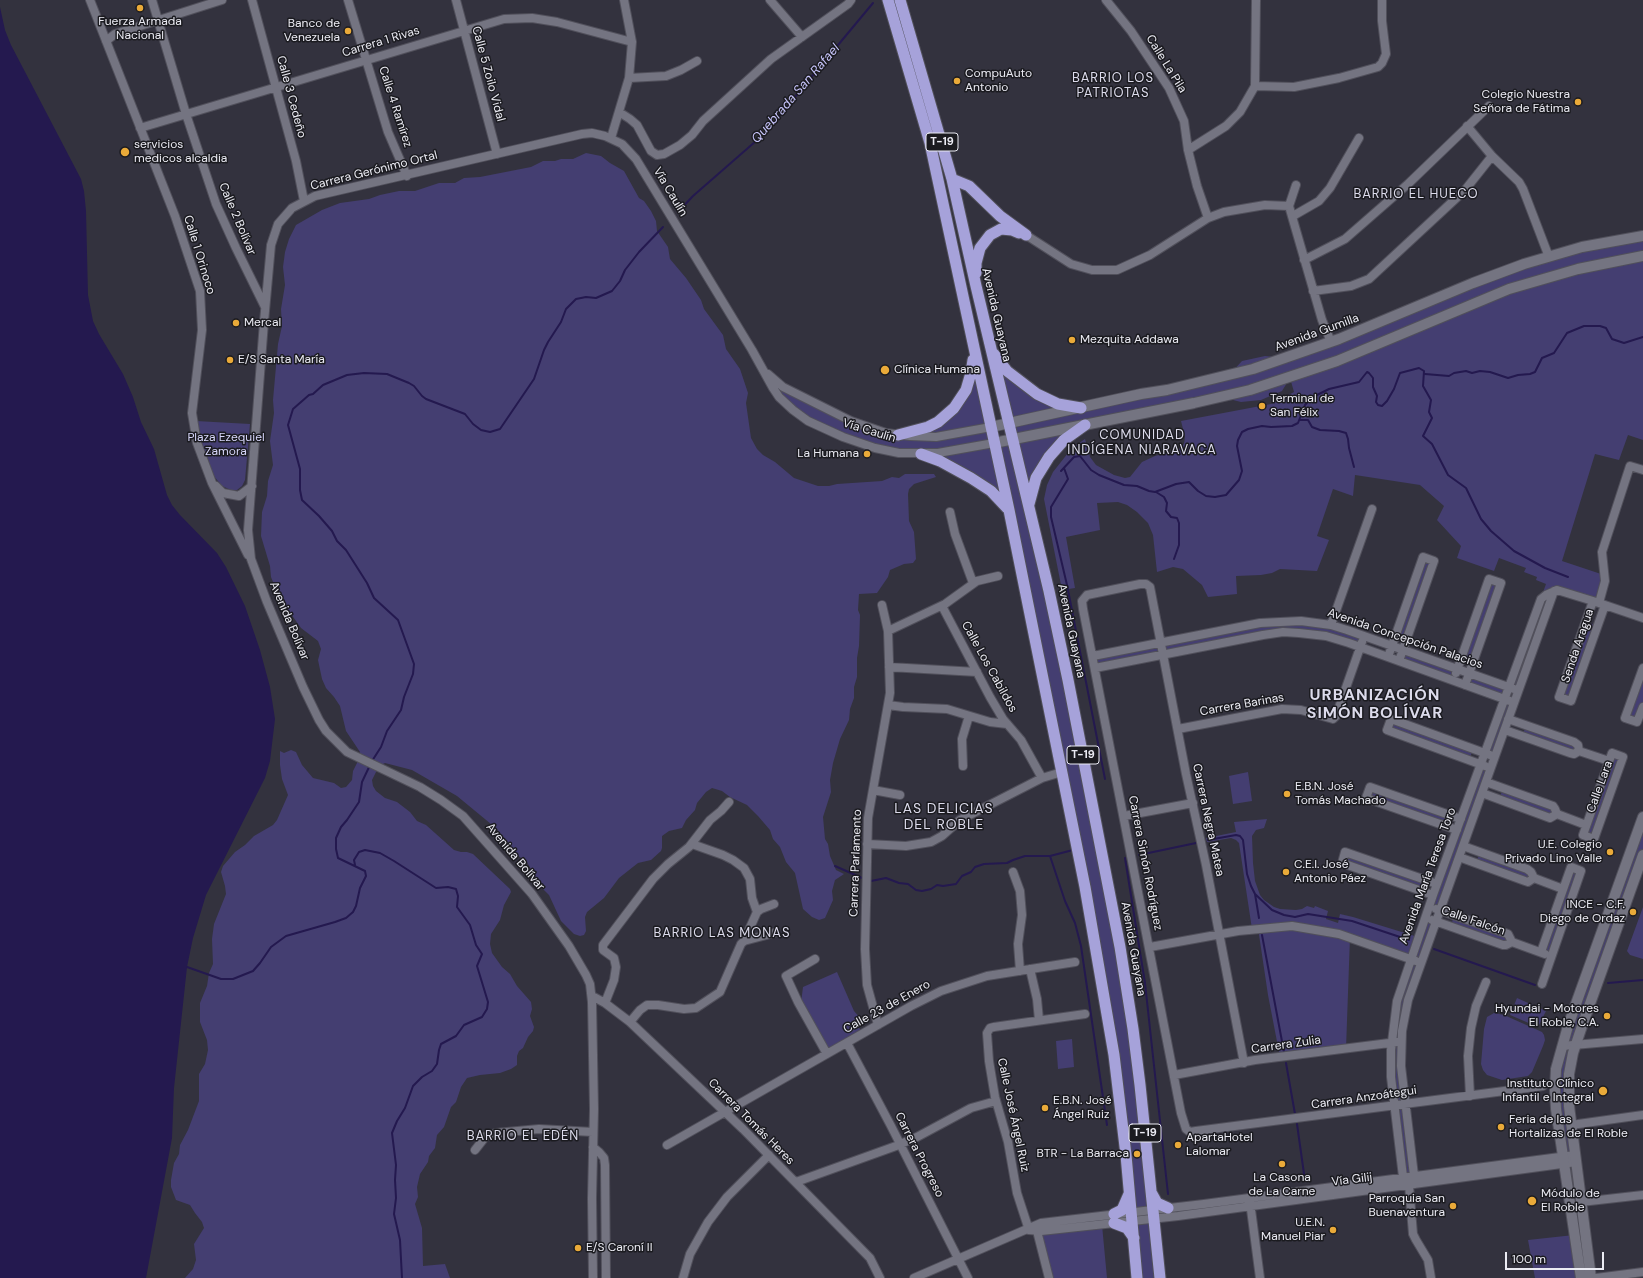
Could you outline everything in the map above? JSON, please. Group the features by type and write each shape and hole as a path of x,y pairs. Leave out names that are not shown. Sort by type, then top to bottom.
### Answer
{"highway":[{"name":"T-19","path":"888,0 930,143 1009,510 1062,772 1098,960 1114,1055 1132,1217 1137,1278"},
{"name":"Avenida Guayana","path":"900,0 952,179 1012,440 1049,591 1068,680 1120,946 1140,1085 1151,1192 1159,1216 1160,1278"},
{"path":"952,179 969,186 1000,216 1026,236"},
{"path":"976,286 976,263 978,255 980,248 990,235 1001,230 1012,230 1026,236"},
{"path":"990,346 1002,365 1026,386 1048,400 1058,404 1080,408"},
{"path":"898,435 928,427 938,422 954,408 964,394 969,382 974,351"},
{"path":"1028,507 1036,478 1046,463 1064,440 1085,425"},
{"path":"921,454 940,461 971,478 991,491 1009,510"},
{"path":"1129,1191 1125,1206 1114,1219 1127,1228 1134,1238"},
{"path":"1151,1192 1157,1204 1159,1216"}],"main road":[{"name":"Avenida Gumilla","path":"991,427 1141,394 1167,390 1279,361 1331,342 1473,283 1582,247 1643,236"},
{"path":"994,443 1221,397 1274,382 1370,348 1509,289 1578,269 1643,256"},
{"path":"1581,1278 1554,1090 1556,1069 1562,1046 1643,817"},
{"path":"1591,1278 1571,1125 1568,1083 1570,1064 1643,855"}],"street":[{"name":"Calle 1 Orinoco","path":"90,0 175,216 200,291 202,330 192,413 197,443 212,483 254,568"},
{"name":"Calle 2 Bolívar","path":"152,0 186,114 216,204 265,308"},
{"path":"106,41 115,34 222,0"},
{"name":"Calle 3 Cedeño","path":"252,0 296,161 304,201"},
{"name":"Calle 4 Ramírez","path":"348,0 388,132 407,176"},
{"name":"Calle 5 Zoilo Vidal","path":"456,0 497,154"},
{"path":"611,138 629,78 632,42 624,0"},
{"path":"770,0 802,37"},
{"path":"619,112 637,125 651,151 657,155 664,154 680,145 692,135 703,121 771,59 848,4 851,0"},
{"name":"Calle La Pila","path":"1106,0 1131,31 1169,88 1184,120 1188,150 1197,186 1208,218"},
{"path":"1188,150 1226,126 1240,112 1255,86 1256,0"},
{"path":"1255,86 1294,87 1339,78 1373,69 1382,63 1386,54 1382,21 1382,0"},
{"name":"Carrera 1 Rivas","path":"140,128 463,30 504,19 532,18 558,22 632,42"},
{"path":"629,78 666,76 697,61"},
{"path":"1304,260 1345,239 1408,184 1489,106"},
{"path":"1467,126 1492,156 1513,176 1523,189 1549,257"},
{"name":"Carrera Gerónimo Ortal","path":"254,568 249,548 248,530 269,260 273,236 278,224 287,213 304,201 315,196 407,176 582,134 598,134 617,140 631,151"},
{"path":"1293,216 1320,201 1330,188 1359,138"},
{"name":"Vía Caulín","path":"631,151 779,397 792,410 808,421 843,437 862,444 900,453 921,454 954,451 994,443"},
{"path":"1313,291 1350,286 1369,279 1465,190 1492,156"},
{"path":"1296,185 1289,206 1313,291 1331,342"},
{"path":"1026,236 1071,264 1092,270 1117,270 1150,255 1208,218 1224,212 1265,205 1289,206"},
{"name":"Vía Caulín","path":"763,369 783,387 850,421 873,429 898,435 936,437 991,427"},
{"path":"1599,603 1605,581 1602,552 1630,466 1643,470"},
{"path":"212,483 224,493 239,496 252,486"},
{"path":"1331,625 1372,509"},
{"path":"950,512 955,534 973,583"},
{"path":"1388,657 1423,557 1434,561 1399,661"},
{"name":"Avenida Bolívar","path":"254,568 297,672 319,720 335,742 347,752 383,769 441,800 456,810 472,824 532,894 567,942 586,975 590,984 592,996 593,1278"},
{"path":"888,630 942,606 973,583 982,579 998,576"},
{"path":"1454,681 1489,579 1501,583 1465,685"},
{"name":"Carrera Negra Matea","path":"1083,598 1087,595 1140,584 1146,584 1150,590 1244,1062"},
{"path":"1554,591 1557,590 1643,618"},
{"name":"Avenida María Teresa Toro","path":"1409,1182 1394,1106 1391,1076 1392,1043 1397,1001 1437,884 1542,598 1554,591"},
{"name":"Avenida María Teresa Toro","path":"1409,1182 1401,1075 1401,1042 1408,1000 1554,591"},
{"name":"Carrera Simón Rodríguez","path":"1083,598 1082,604 1184,1126 1188,1131"},
{"name":"Senda Aragua","path":"1599,603 1571,701 1559,697 1599,603"},
{"name":"Carrera Parlamento","path":"878,1025 867,985 867,844 868,818 888,705 888,630 882,605"},
{"name":"Calle Los Cabildos","path":"942,606 976,672 1007,724 1021,740 1042,778"},
{"name":"Avenida Concepción Palacios","path":"1093,656 1268,622 1301,621 1331,625 1519,691"},
{"name":"Avenida Concepción Palacios","path":"1095,668 1283,632 1319,635 1360,647 1514,703"},
{"path":"1360,647 1364,636"},
{"name":"Carrera Barinas","path":"1178,729 1282,709 1301,710 1333,718 1336,716 1360,647"},
{"path":"889,667 976,672"},
{"path":"1643,668 1625,718 1637,722 1643,707"},
{"path":"888,705 947,709 990,722 1007,724"},
{"path":"963,766 962,739 969,716"},
{"path":"1491,768 1387,730 1391,719 1495,757"},
{"path":"1508,720 1574,742 1578,745 1579,751"},
{"path":"1505,730 1570,753 1574,754 1579,751 1609,761"},
{"name":"Calle Lara","path":"1612,753 1623,757 1594,838 1583,834 1586,825 1612,753"},
{"path":"867,844 906,846 931,842 942,836 960,820 1042,778 1062,772"},
{"path":"1486,782 1553,806 1556,808 1557,814"},
{"path":"1457,830 1366,798 1370,787 1461,819"},
{"path":"873,790 900,795"},
{"path":"1482,793 1550,818 1557,814"},
{"path":"605,1003 614,980 616,967 614,958 603,950 603,945 653,879 692,844 710,820 722,811 729,802"},
{"path":"1124,816 1192,803"},
{"path":"1557,814 1586,825"},
{"path":"692,844 723,855 744,868 750,879 752,898 757,912"},
{"path":"1463,846 1527,869 1531,872 1534,878 1563,889"},
{"path":"1434,895 1342,863 1346,852 1437,884"},
{"path":"1459,857 1528,882 1534,878"},
{"path":"1541,952 1571,867 1581,871 1542,984"},
{"path":"1013,872 1019,886 1022,915 1018,944 1020,971"},
{"path":"630,1022 640,1010 647,1005 690,1009 696,1008 716,995 723,988 738,950 744,941 757,912 774,904"},
{"name":"Calle Falcón","path":"1430,907 1508,934 1512,942 1552,956"},
{"name":"Calle Falcón","path":"1426,917 1503,945 1512,942"},
{"path":"1150,947 1219,934 1270,927 1304,927 1345,936 1421,962"},
{"path":"744,941 774,933"},
{"path":"815,959 786,976 798,1002 827,1054"},
{"name":"Calle 23 de Enero","path":"667,1145 715,1116 725,1112 911,1006 941,991 987,976 1075,962"},
{"path":"1030,969 1037,999 1039,1020"},
{"path":"1470,1096 1468,1056 1470,1028 1476,1006 1486,982"},
{"name":"Carrera Tomás Heres","path":"592,996 605,1003 630,1022 769,1155 870,1258 880,1278"},
{"name":"Calle José Ángel Ruiz","path":"1050,1278 1034,1229 1017,1193 1008,1142 996,1101 989,1060 988,1030 994,1026 1085,1014"},
{"path":"1562,1046 1643,1039"},
{"name":"Carrera Zulia","path":"1174,1075 1244,1062 1401,1042"},
{"name":"Carrera Progreso","path":"846,1043 900,1144 968,1278"},
{"name":"Carrera Anzoátegui","path":"1188,1131 1203,1131 1542,1086"},
{"path":"796,1182 900,1144 971,1108 996,1101"},
{"path":"1571,1125 1643,1116"},
{"path":"475,1150 486,1136 496,1133 539,1129 593,1132"},
{"path":"593,1147 604,1158 605,1165 606,1278"},
{"path":"683,1278 690,1254 708,1222 727,1197 769,1155"},
{"name":"Vía Gilij","path":"914,1278 1002,1240 1034,1229 1132,1217 1159,1216 1250,1202 1409,1182 1575,1158"},
{"path":"1409,1182 1414,1234 1428,1260 1431,1278"},
{"path":"1581,1202 1643,1194"},
{"path":"1250,1202 1260,1278"},
{"path":"1596,1278 1643,1272"}],"green space":[{"path":"586,153 601,156 624,171 639,198 644,201 651,211 656,221 657,231 668,247 670,259 686,278 701,300 704,309 723,335 726,349 740,369 748,393 746,403 751,438 757,449 763,455 775,462 794,478 818,486 882,481 892,477 899,478 905,474 934,474 936,477 914,484 909,489 909,521 914,532 916,559 913,563 904,564 890,570 888,577 877,593 859,594 859,646 854,698 850,709 849,720 840,739 833,763 830,780 831,792 823,817 825,839 828,844 830,856 836,870 844,874 835,880 832,891 833,900 825,918 819,920 812,917 803,909 795,873 786,862 780,847 773,839 770,830 747,805 730,797 722,791 712,788 706,792 697,803 695,810 686,820 682,828 669,831 662,836 661,851 651,860 638,863 619,878 604,898 587,912 585,917 586,931 584,935 580,936 574,934 561,921 549,895 540,886 527,862 517,855 497,829 457,796 412,770 385,763 379,766 372,780 376,791 385,798 397,802 410,812 417,821 426,825 454,850 473,854 510,889 511,892 504,905 500,920 491,934 490,944 492,953 531,1002 532,1009 530,1016 534,1027 533,1031 528,1037 523,1048 519,1051 517,1056 517,1065 500,1073 467,1078 461,1087 456,1102 451,1107 444,1127 437,1135 435,1148 420,1174 417,1187 418,1197 415,1204 422,1228 423,1266 445,1264 450,1278 185,1278 193,1269 196,1260 194,1244 204,1228 202,1222 190,1205 176,1200 171,1187 171,1180 174,1163 179,1154 180,1145 188,1130 199,1101 199,1074 205,1064 208,1050 207,1040 200,1022 200,1003 207,986 209,973 213,964 212,939 214,924 226,894 221,872 223,866 235,852 254,836 273,825 277,820 288,795 282,779 280,751 284,753 291,750 296,752 302,765 313,778 334,783 341,788 346,787 352,780 353,771 360,757 360,752 346,731 340,706 326,688 322,679 318,660 321,649 318,641 301,628 291,614 287,612 282,595 275,587 271,577 270,566 261,536 262,512 267,496 268,481 273,465 270,441 274,413 273,400 278,344 282,326 281,309 285,285 283,267 289,239 296,225 322,210 340,203 369,199 399,191 415,191 439,183 455,183 464,178 480,177 531,167 543,161 573,159"},
{"path":"1643,236 1643,440 1628,435 1619,460 1595,454 1562,561 1604,575 1599,603 1557,588 1519,691 1509,687 1546,584 1536,580 1537,577 1524,572 1526,568 1499,558 1494,571 1457,558 1461,546 1437,520 1444,506 1420,485 1355,475 1353,496 1333,489 1317,536 1329,540 1317,571 1280,569 1272,573 1261,575 1236,576 1237,594 1208,597 1202,585 1183,569 1173,567 1157,572 1153,535 1148,523 1137,512 1127,505 1118,502 1097,503 1100,530 1066,537 1075,588 1062,590 1044,499 1047,485 1053,472 1072,448 1085,439 1090,457 1096,465 1114,475 1125,478 1130,477 1142,462 1155,456 1178,450 1184,444 1185,437 1181,421 1271,404 1294,392 1290,378 1282,391 1261,400 1241,402 1221,397 1085,425 1064,440 1030,498 1120,947 1153,1210 1132,1212 1132,1221 1102,1225 1107,1278 1049,1278 1035,1226 1131,1212 1114,1055 1009,510 991,491 912,454 843,437 785,403 774,380 783,387 886,433 911,432 954,408 974,351 994,443 1012,440 990,346 1007,371 1068,406 1229,375 1242,361 1265,356 1285,358 1495,274"},
{"name":"Plaza Ezequiel Zamora","path":"196,421 250,424 245,480 242,486 237,490 231,490 222,486 213,475 206,459"},
{"path":"1423,557 1434,561 1408,637 1397,632"},
{"path":"1489,579 1501,583 1474,661 1462,656"},
{"path":"1301,621 1364,636 1360,647 1300,633 1095,668 1093,656 1260,623"},
{"path":"1586,622 1598,626 1571,701 1559,697"},
{"path":"1403,650 1458,669 1454,681 1399,661"},
{"path":"1643,668 1643,707 1637,722 1625,718"},
{"path":"1470,673 1509,687 1505,699 1465,685"},
{"path":"1505,699 1514,703 1495,757 1485,753"},
{"path":"1391,719 1473,749 1469,760 1387,730"},
{"path":"1526,726 1574,742 1577,753 1522,736"},
{"path":"1612,753 1623,757 1594,839 1583,835"},
{"path":"1481,764 1491,768 1439,910 1429,907"},
{"path":"1248,772 1252,801 1233,804 1229,776"},
{"path":"1370,787 1448,814 1444,825 1366,798"},
{"path":"1503,788 1553,806 1555,817 1499,800"},
{"path":"1643,817 1643,855 1573,1053 1575,1155 1404,1185 1154,1218 1153,1210 1402,1178 1392,1088 1393,1031 1411,959 1350,937 1346,1049 1280,1057 1268,995 1258,928 1252,929 1239,843 1231,838 1207,842 1206,838 1236,832 1234,822 1267,819 1264,828 1256,830 1252,836 1253,863 1255,881 1260,895 1274,907 1296,910 1307,906 1314,908 1315,906 1328,911 1326,919 1338,923 1340,914 1418,937 1426,917 1436,921 1411,991 1401,1042 1414,1176 1563,1156 1555,1079"},
{"path":"1345,852 1426,880 1422,891 1342,863"},
{"path":"1480,852 1527,869 1531,881 1476,863"},
{"path":"1571,867 1581,871 1552,956 1541,952"},
{"path":"1643,907 1643,959 1630,955 1627,951"},
{"path":"1454,915 1508,934 1509,944 1451,926"},
{"path":"837,972 854,1011 861,1019 857,1024 863,1034 827,1054 801,1003 803,987"},
{"path":"1517,998 1546,1011 1538,1027 1510,1015"},
{"path":"1494,1013 1504,1015 1542,1032 1544,1035 1545,1040 1543,1046 1532,1072 1528,1076 1502,1080 1487,1075 1483,1070 1481,1064 1484,1029 1487,1017"},
{"path":"1072,1039 1074,1067 1058,1069 1056,1041"},
{"path":"1154,1218 1160,1278 1137,1278 1132,1221"},
{"path":"1574,1235 1581,1278 1535,1278 1528,1240"}],"shaded area":[{"path":"0,7 5,30 11,45 81,179 86,211 88,295 93,321 123,374 133,397 141,422 154,449 167,495 172,505 217,553 226,567 245,606 260,650 270,687 275,719 270,761 265,778 206,895 193,938 187,967 174,1088 172,1138 146,1278 0,1278"}],"waterway":[{"name":"Quebrada San Rafael","path":"678,212 693,196 764,134 873,3"},
{"name":"Quebrada San Rafael","path":"372,761 381,747 387,731 401,710 404,697 413,674 414,664 398,620 374,598 367,583 346,550 337,541 332,531 319,516 302,500 300,490 300,469 288,425 293,409 323,385 347,375 364,373 387,374 414,386 426,399 465,414 473,424 481,430 490,432 500,429 534,379 544,350 561,322 566,309 576,299 586,297 596,298 612,291 620,281 625,270 639,252 663,227"},
{"path":"1425,374 1449,376 1454,373 1466,371 1472,373 1480,371 1490,372 1508,378 1530,374 1535,372 1542,358 1554,353 1567,333 1584,326 1600,326 1606,328 1612,339 1624,343 1643,337"},
{"path":"1061,471 1074,457 1080,456 1091,470 1099,475 1124,485 1137,486 1155,492 1176,484 1189,482 1198,491 1206,496 1215,497 1226,495 1239,480 1242,471 1237,446 1242,432 1262,426 1292,426 1298,423 1305,405 1311,398 1329,389 1359,382 1367,372 1373,378 1373,387 1377,396 1376,402 1378,405 1382,406 1387,401 1394,389 1400,373 1419,368 1424,371 1423,386 1431,400 1429,412 1432,418 1423,436 1432,444 1448,475 1466,488 1481,519 1491,531 1514,551 1545,568 1568,577"},
{"path":"1300,420 1308,420 1312,427 1320,430 1346,433 1354,467"},
{"path":"1064,468 1068,479 1051,507 1051,517 1067,585 1105,779"},
{"path":"1156,492 1164,497 1167,503 1166,511 1171,517 1177,518 1179,523 1179,545 1174,559"},
{"name":"Quebrada San Rafael","path":"187,967 221,979 233,979 253,971 271,947 286,936 335,922 346,918 353,912 360,888 366,876 365,871 338,858 336,838 341,827 359,802 362,782 370,765"},
{"path":"1208,840 1236,835 1240,836 1243,840 1247,874 1251,886 1255,894 1272,910 1284,915 1295,917 1308,914 1352,921 1409,940"},
{"path":"1139,855 1196,843"},
{"path":"355,865 354,860 359,852 365,850 380,853 436,888 448,887 456,889 458,896 457,907 470,925 476,945 482,954 477,966 488,1002 487,1009 482,1017 464,1025 456,1036 441,1044 437,1064 432,1071 422,1077 413,1086 405,1108 392,1133 396,1165 396,1198 394,1214 400,1240 402,1278"},
{"path":"871,881 886,878 899,883 908,884 916,890 922,891 931,889 937,885 943,886 956,884 962,876 971,872 975,867 984,864 1007,863 1025,856 1050,856 1073,850"},
{"path":"1050,856 1065,901 1075,923 1081,946 1107,1125"},
{"path":"1125,858 1145,983 1168,1194"},
{"path":"835,866 862,878"},
{"path":"1255,894 1259,918"},
{"path":"1262,935 1284,1052"},
{"path":"1434,949 1535,985"},
{"path":"1608,983 1643,980"},
{"path":"1286,1063 1295,1114"},
{"path":"1297,1124 1305,1181"}],"place":[{"name":"Fuerza Armada Nacional","path":"140,8"},
{"name":"Banco de Venezuela","path":"348,31"},
{"name":"CompuAuto Antonio","path":"957,81"},
{"name":"Colegio Nuestra Señora de Fátima","path":"1578,102"},
{"name":"servicios medicos alcaldia","path":"125,152"},
{"name":"Mercal","path":"236,323"},
{"name":"Mezquita Addawa","path":"1072,340"},
{"name":"E/S Santa María","path":"230,360"},
{"name":"Clínica Humana","path":"885,370"},
{"name":"Terminal de San Félix","path":"1262,406"},
{"name":"La Humana","path":"867,454"},
{"name":"E.B.N. José Tomás Machado","path":"1287,794"},
{"name":"U.E. Colegio Privado Lino Valle","path":"1610,852"},
{"name":"C.E.I. José Antonio Páez","path":"1286,872"},
{"name":"INCE - C.F. Diego de Ordaz","path":"1633,912"},
{"name":"Hyundai - Motores El Roble, C.A.","path":"1607,1016"},
{"name":"Instituto Clínico Infantil e Integral","path":"1603,1091"},
{"name":"E.B.N. José Ángel Ruiz","path":"1045,1108"},
{"name":"Feria de las Hortalizas de El Roble","path":"1501,1127"},
{"name":"ApartaHotel Lalomar","path":"1178,1145"},
{"name":"BTR - La Barraca","path":"1137,1154"},
{"name":"La Casona de La Carne","path":"1282,1164"},
{"name":"Módulo de El Roble","path":"1532,1201"},
{"name":"Parroquia San Buenaventura","path":"1453,1206"},
{"name":"U.E.N. Manuel Piar","path":"1333,1230"},
{"name":"E/S Caroní II","path":"578,1248"}],"district":[{"name":"BARRIO LOS PATRIOTAS","path":"1113,86"},
{"name":"BARRIO EL HUECO","path":"1416,195"},
{"name":"COMUNIDAD INDÍGENA NIARAVACA","path":"1142,444"},
{"name":"URBANIZACIÓN SIMÓN BOLÍVAR","path":"1375,705"},
{"name":"LAS DELICIAS DEL ROBLE","path":"944,818"},
{"name":"BARRIO LAS MONAS","path":"722,934"},
{"name":"BARRIO EL EDÉN","path":"523,1137"}]}
